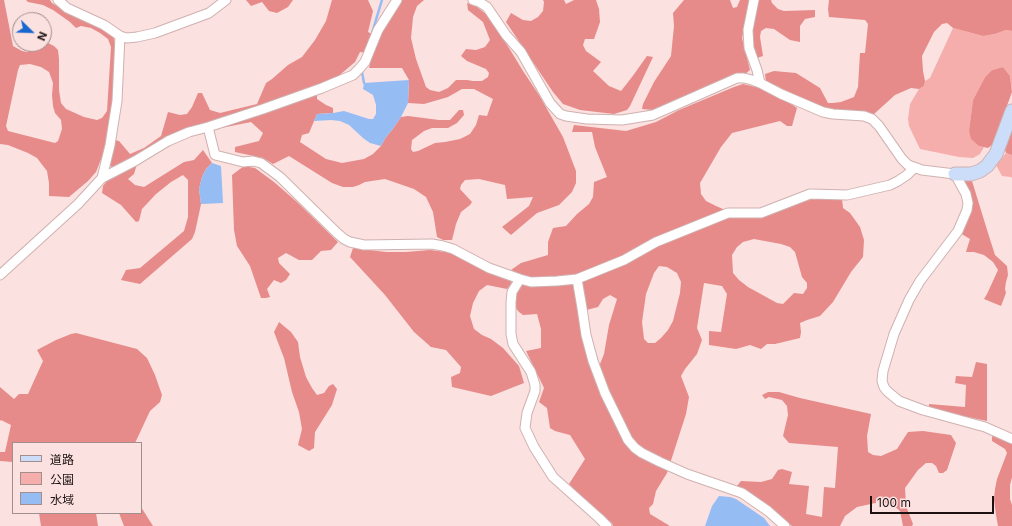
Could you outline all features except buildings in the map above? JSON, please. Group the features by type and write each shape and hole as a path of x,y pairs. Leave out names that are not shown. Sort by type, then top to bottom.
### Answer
{"street":[{"path":"58,0 67,8 104,25 120,36 128,38 155,33 209,12 226,0"},
{"path":"0,275 78,204 102,178 135,161 168,141 189,132 307,94 353,74 364,62 378,30 397,0"},
{"path":"473,0 487,7 506,35 521,52 550,103 560,114 566,116 587,119 630,119 653,114 737,78 744,78 760,83 781,94 823,112 864,116 872,119 879,126 902,159 914,168 955,174 971,174 980,171 987,166 996,154 1012,111"},
{"path":"754,0 748,30 749,48 760,83"},
{"path":"102,178 110,145 116,101 120,36"},
{"path":"208,127 215,154 243,162 253,161 261,163 280,177 337,233 350,242 364,245 432,244 443,246 453,249 489,268 531,282 577,279 624,260 656,242 728,213 761,212 810,194 847,195 890,185 898,182 914,168"},
{"path":"955,174 966,194 968,203 967,210 958,231 920,281 909,300 894,334 883,371 882,381 887,392 899,401 923,410 986,426 1012,439"},
{"path":"520,279 512,292 511,334 513,344 531,372 535,385 535,391 527,413 525,428 534,447 553,477 607,526"},
{"path":"577,279 586,335 593,361 605,393 628,440 642,453 660,462 687,474 742,493 768,511 785,526"}],"green space":[{"path":"953,28 983,36 1006,30 1012,31 1012,90 1010,76 1003,67 992,70 985,77 973,100 969,132 979,146 984,147 980,154 973,158 959,157 920,149 909,126 908,119 910,104 919,89 924,86 925,81 930,78"},
{"path":"1006,153 1012,155 1012,178 1002,176 996,165"}],"shaded area":[{"path":"0,0 4,0 12,41 12,52 52,52 52,45 54,46 58,50 59,90 61,103 66,109 84,117 97,120 102,118 107,111 111,47 108,39 91,28 81,26 76,28 53,10 43,5 28,2 26,0 50,0 52,3 70,14 113,35 115,44 112,115 107,144 96,172 88,181 69,197 49,196 47,171 37,158 8,145 0,144","holes":["30,64 41,67 49,72 53,83 53,106 55,113 61,120 62,129 58,141 55,143 8,131 6,126 20,65"]},
{"path":"246,0 293,0 288,7 277,13 269,11 262,2 251,6"},
{"path":"332,0 368,0 373,11 368,32 378,37 401,0 424,0 417,6 413,17 411,38 416,59 426,87 430,90 439,92 448,88 456,80 482,81 488,77 489,73 486,69 467,61 461,56 466,49 476,50 485,47 490,40 483,22 468,10 467,3 477,7 487,15 509,48 539,95 563,137 576,171 576,183 572,192 559,205 537,213 511,235 502,227 529,206 533,197 507,199 505,185 479,179 465,180 460,189 472,202 461,212 452,240 443,240 437,237 433,212 426,197 414,189 385,179 365,182 353,187 343,187 332,183 289,156 273,164 263,158 235,152 235,147 259,141 263,133 251,122 216,129 215,122 112,167 109,165 115,140 119,141 130,154 144,148 161,136 168,112 180,115 187,114 198,93 202,93 210,110 220,113 257,104 266,83 288,65 302,57 315,40 326,21","holes":["360,52 372,54 369,68 402,68 409,80 408,103 424,104 448,97 462,89 474,89 493,99 487,116 479,115 476,125 470,134 460,139 435,143 413,152 411,149 412,140 424,131 432,128 448,128 457,123 464,115 463,110 459,110 450,120 408,116 401,117 381,146 373,154 364,159 342,163 326,159 300,142 302,135 309,133 317,114 333,113 333,108 317,99 317,87 335,79 355,62"]},
{"path":"543,0 564,0 566,4 574,0 596,0 599,9 600,22 594,39 585,39 583,45 586,51 601,62 593,71 609,86 621,91 647,56 653,57 627,110 614,114 580,110 563,104 553,92 506,22 511,13 523,20 531,21 538,17 543,11"},
{"path":"684,0 730,0 733,8 737,7 740,0 750,0 742,38 750,70 745,74 731,75 701,92 653,110 642,109 654,82 671,56 674,26 673,13"},
{"path":"757,0 771,0 778,9 784,11 815,10 815,17 805,19 800,26 800,42 790,40 774,29 766,28 761,31 760,37 763,56 757,58 752,48 752,24"},
{"path":"829,0 1012,0 1012,31 1006,30 983,36 953,28 947,23 942,24 934,32 922,56 925,81 924,86 919,89 911,88 895,95 874,114 821,108 766,82 765,74 774,71 796,73 820,88 828,103 841,102 854,97 858,87 860,53 865,53 868,24 865,20 829,17"},
{"path":"1003,67 1010,76 1012,92 993,144 988,148 979,146 971,139 969,131 973,100 985,77 992,70"},
{"path":"743,84 760,88 797,108 792,126 787,126 780,121 732,133 721,147 700,183 701,194 706,201 723,209 727,217 807,199 822,197 842,199 843,208 850,213 860,227 864,240 863,257 851,272 833,302 820,316 800,323 800,338 775,344 767,344 761,349 750,345 736,349 709,345 709,331 721,332 727,294 722,286 704,283 697,328 702,340 697,354 681,376 689,397 686,414 667,473 656,491 653,504 649,508 650,514 670,526 613,526 612,523 597,512 569,484 585,459 570,435 550,428 547,408 539,402 544,388 526,351 541,348 541,329 537,314 523,315 515,307 517,293 526,277 511,270 521,263 548,255 548,242 553,228 566,226 589,204 593,197 594,182 607,177 595,147 592,132 572,132 574,125 626,131 656,122 679,110","holes":["754,239 781,244 790,247 795,252 802,277 807,283 807,288 803,294 794,293 783,304 777,303 748,287 739,280 733,273 732,255 737,247 743,242","659,266 667,267 677,273 681,282 680,293 673,321 661,338 655,343 648,343 644,339 642,322 646,294 654,273","610,295 617,299 609,325 604,354 600,364 592,367 579,312 598,307 603,299"]},
{"path":"1012,125 1012,155 1006,153 1004,147"},
{"path":"203,150 212,163 206,169 202,177 199,189 201,204 192,239 140,284 121,280 126,270 140,268 184,231 188,217 188,180 183,175 156,194 142,209 139,221 136,222 121,205 102,193 103,186 111,176 137,164 134,174 128,179 135,185 144,187 184,162 194,160"},
{"path":"244,166 255,168 274,182 338,242 331,250 321,251 312,260 299,260 286,253 278,258 279,263 290,274 286,280 281,283 274,280 267,289 270,297 266,298 261,298 250,266 237,246 234,230 232,175"},
{"path":"961,179 972,181 995,255 1007,266 1008,275 1005,289 1006,293 1001,306 984,299 998,270 993,262 984,255 974,252 966,252 970,239 960,233 966,223"},
{"path":"353,248 386,252 430,250 446,252 463,257 512,282 507,289 487,285 479,291 473,303 470,316 474,329 503,348 519,366 524,383 491,396 452,387 451,377 460,373 461,367 446,350 431,347 414,332 385,295 350,257"},
{"path":"279,322 291,332 298,342 300,357 306,377 317,395 324,393 329,386 333,384 337,389 332,405 315,432 314,448 309,451 298,445 302,429 299,412 292,392 284,358 274,332"},
{"path":"76,333 137,349 147,358 155,375 162,395 160,402 150,411 135,442 12,442 12,462 0,461 0,452 5,452 11,425 1,420 0,421 0,387 14,399 19,394 28,394 43,361 37,350"},
{"path":"976,362 987,364 987,421 929,409 929,404 965,407 966,385 955,383 956,376 972,377"},
{"path":"768,392 779,392 871,414 867,436 868,452 873,455 881,456 897,449 908,432 923,431 951,435 956,443 947,470 943,473 939,473 936,466 932,463 926,463 918,470 905,488 906,506 913,524 912,526 903,526 900,511 893,505 880,502 857,507 845,516 840,526 792,526 768,506 737,486 741,481 761,482 772,479 778,470 782,469 792,472 789,484 809,486 806,514 822,517 824,487 835,488 838,447 789,443 783,436 788,415 787,406 782,400 769,397 765,399 762,395"},
{"path":"995,433 1012,442 1012,477 1010,485 1010,499 1012,505 1012,526 998,526 994,499 995,489 997,479 1007,453 1005,449 992,441 992,437"},
{"path":"142,509 153,526 124,526 119,514 142,514"},
{"path":"39,514 96,514 98,526 41,526"}],"water":[{"path":"409,80 408,103 401,117 381,146 370,143 349,125 340,121 314,121 317,114 344,111 373,119 376,114 376,105 373,95 363,89 364,83"},
{"path":"212,163 221,166 223,203 201,204 199,189 202,177 206,169"},
{"path":"719,496 736,499 764,518 770,526 705,526 712,506"}],"waterway":[{"path":"372,33 382,0"},
{"path":"362,72 364,83"}]}
